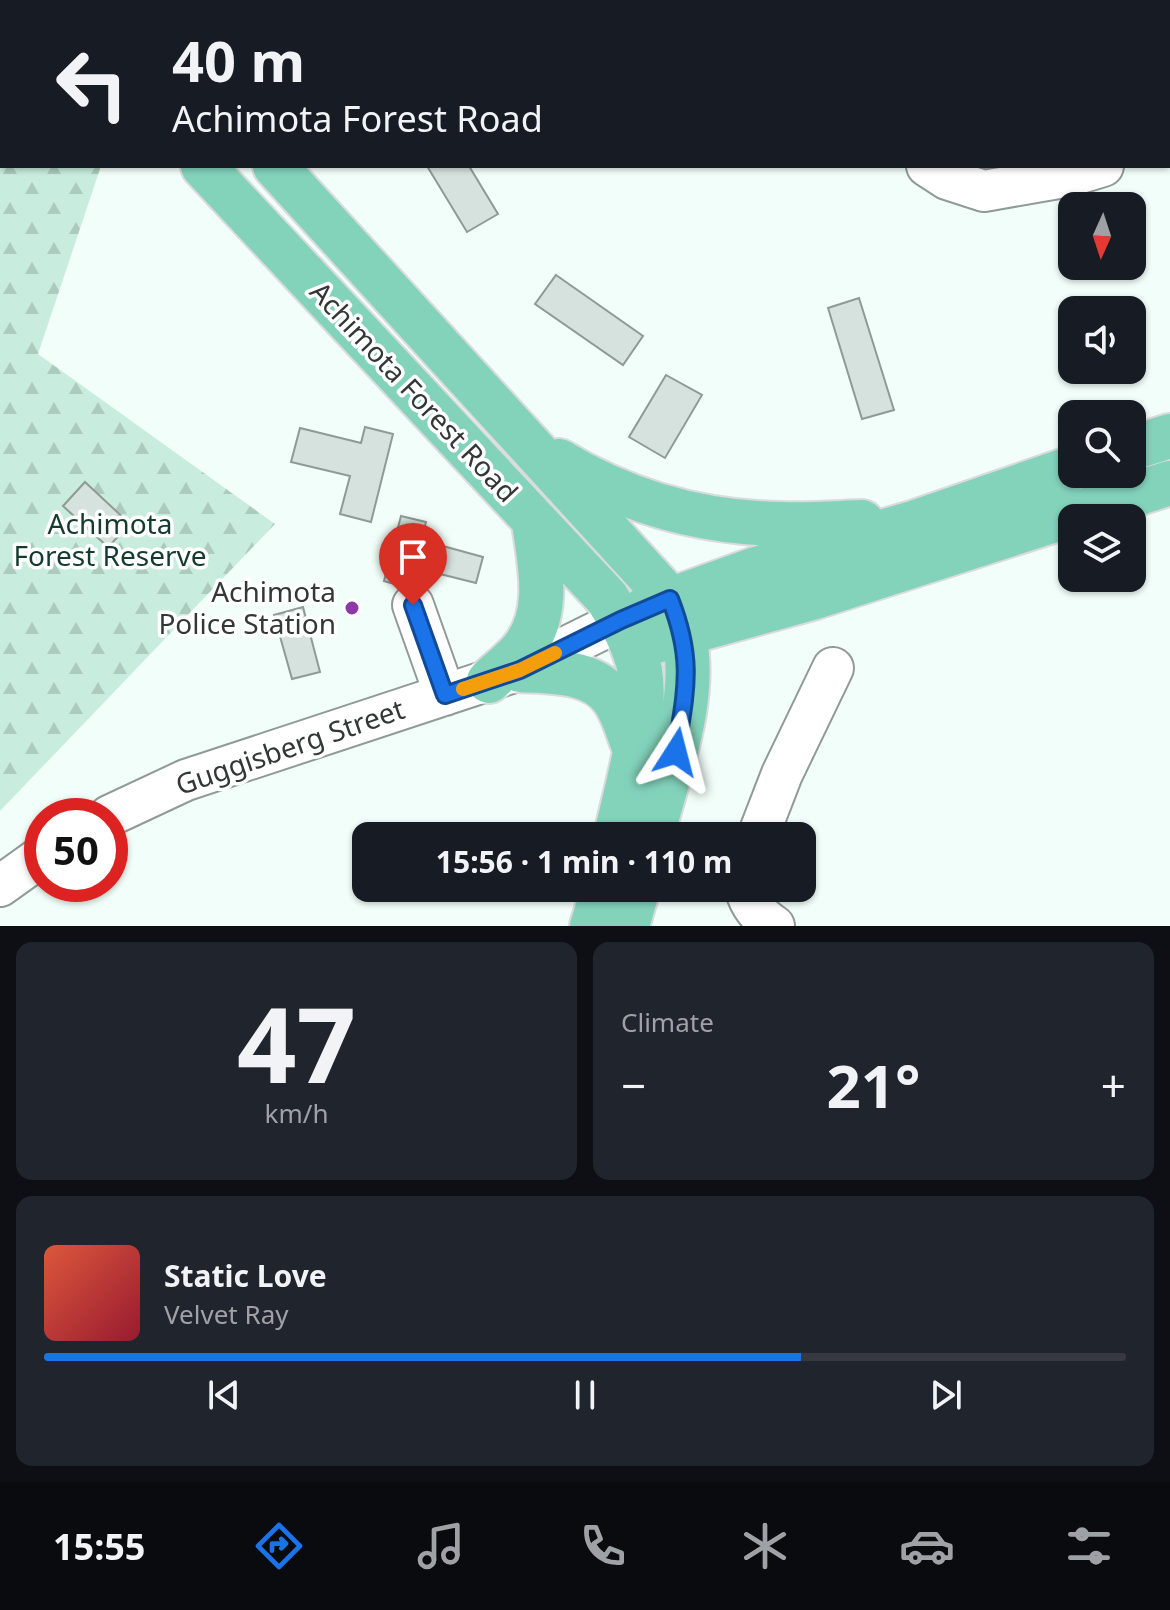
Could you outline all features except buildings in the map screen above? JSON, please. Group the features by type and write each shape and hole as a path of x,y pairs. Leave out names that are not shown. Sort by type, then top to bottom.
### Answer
{"main road":[{"name":"Achimota Forest Road","path":"205,168 607,598 626,634"},
{"name":"Achimota Forest Road","path":"277,168 677,615"},
{"path":"1146,444 1170,436"},
{"path":"525,442 576,472 630,498 680,512 729,521 783,524 916,522"},
{"path":"652,822 655,749 641,705 640,671 626,634 677,615 756,569 916,522 1058,473"},
{"path":"655,749 712,665 731,643 756,622 815,597 1170,483"},
{"path":"504,676 523,649 540,609 542,582 534,523"},
{"path":"677,615 815,597"},
{"path":"622,822 687,685 677,615"},
{"path":"504,676 568,672 591,681 613,699 655,749"},
{"path":"592,926 600,902"},
{"path":"627,926 634,902"}],"street":[{"path":"930,168 947,179 984,191 1070,176 1096,168"},
{"path":"413,605 445,695"},
{"name":"Guggisberg Street","path":"128,807 186,780 626,634"},
{"path":"763,822 782,774 833,668"},
{"path":"0,886 24,869"},
{"path":"750,902 759,915 774,926"}],"green space":[{"name":"Achimota Forest Reserve","path":"0,168 100,168 38,354 275,524 0,811"}],"slow traffic":[{"path":"463,689 520,670 555,653"}],"place":[{"name":"Achimota Police Station","path":"352,608"}],"route":[{"path":"413,605 445,695 520,670 670,599 683,632 687,659 687,685 676,752"}]}
